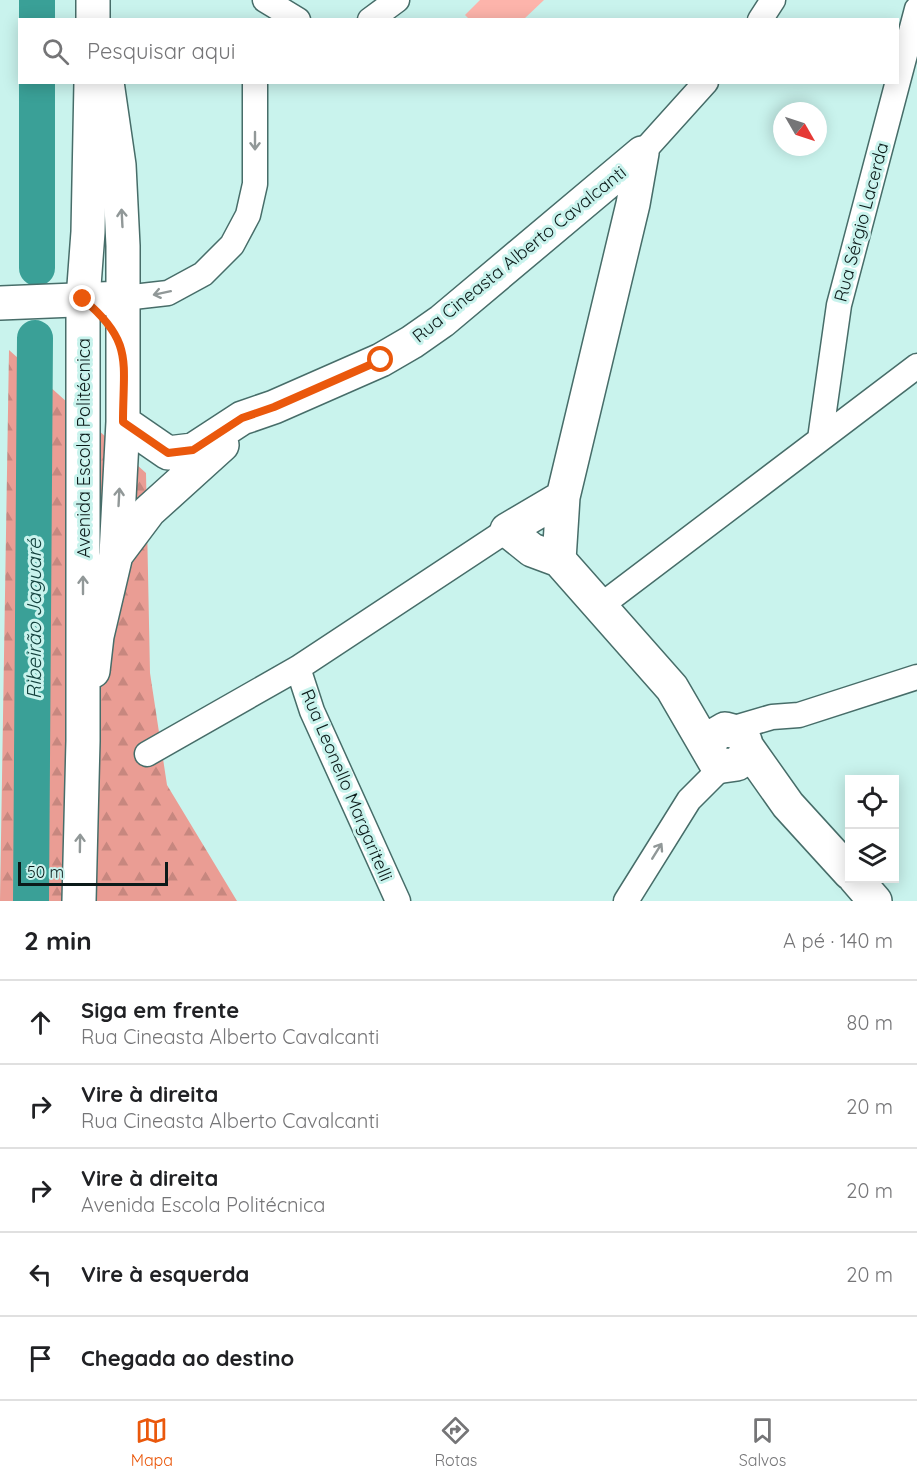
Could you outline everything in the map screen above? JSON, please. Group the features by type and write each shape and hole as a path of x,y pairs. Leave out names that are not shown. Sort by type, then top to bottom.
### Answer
{"main road":[{"path":"93,18 95,0"},
{"path":"95,0 99,18"},
{"name":"Avenida Escola Politécnica","path":"79,901 83,741 74,300 88,232 91,84"},
{"name":"Avenida Escola Politécnica","path":"83,741 97,636 116,555 123,422 124,298 119,165 107,84"},
{"path":"558,560 563,497 633,204 642,153"},
{"name":"Rua Cineasta Alberto Cavalcanti","path":"123,422 168,453 193,450 242,418 274,407 371,365 412,342 642,153"},
{"path":"9,302 124,298"},
{"path":"74,300 105,318 124,349"},
{"name":"Rua Cineasta Alberto Cavalcanti","path":"116,555 149,511 199,464 216,449 249,429 274,407"},
{"path":"563,497 507,530 532,550 558,560 672,688 788,805 845,869"},
{"path":"859,883 875,901"}],"street":[{"path":"372,18 397,0"},
{"path":"761,18 773,0"},
{"path":"266,7 293,18"},
{"name":"Rua Sérgio Lacerda","path":"820,439 839,305 912,44 917,9"},
{"path":"124,298 168,293 203,274 232,245 248,214 255,184 255,84"},
{"name":"Rua Cineasta Alberto Cavalcanti","path":"642,153 704,84"},
{"path":"599,607 917,366"},
{"path":"147,754 298,668 507,530"},
{"name":"Rua Leonello Margaritelli","path":"298,668 312,711 398,901"},
{"path":"626,901 689,800 730,747 783,726 799,715 917,677"}],"shaded area":[{"path":"480,0 544,0 525,18 468,18 465,15"}],"green space":[{"path":"9,350 146,473 150,673 167,785 237,901 0,901"}],"waterway":[{"name":"Ribeirão Jaguaré","path":"37,0 37,18"},
{"name":"Ribeirão Jaguaré","path":"37,84 37,268"},
{"name":"Ribeirão Jaguaré","path":"31,901 35,338"}],"route":[{"path":"83,299 105,318 124,349 123,422 168,453 193,450 242,418 274,407 381,360"}]}
